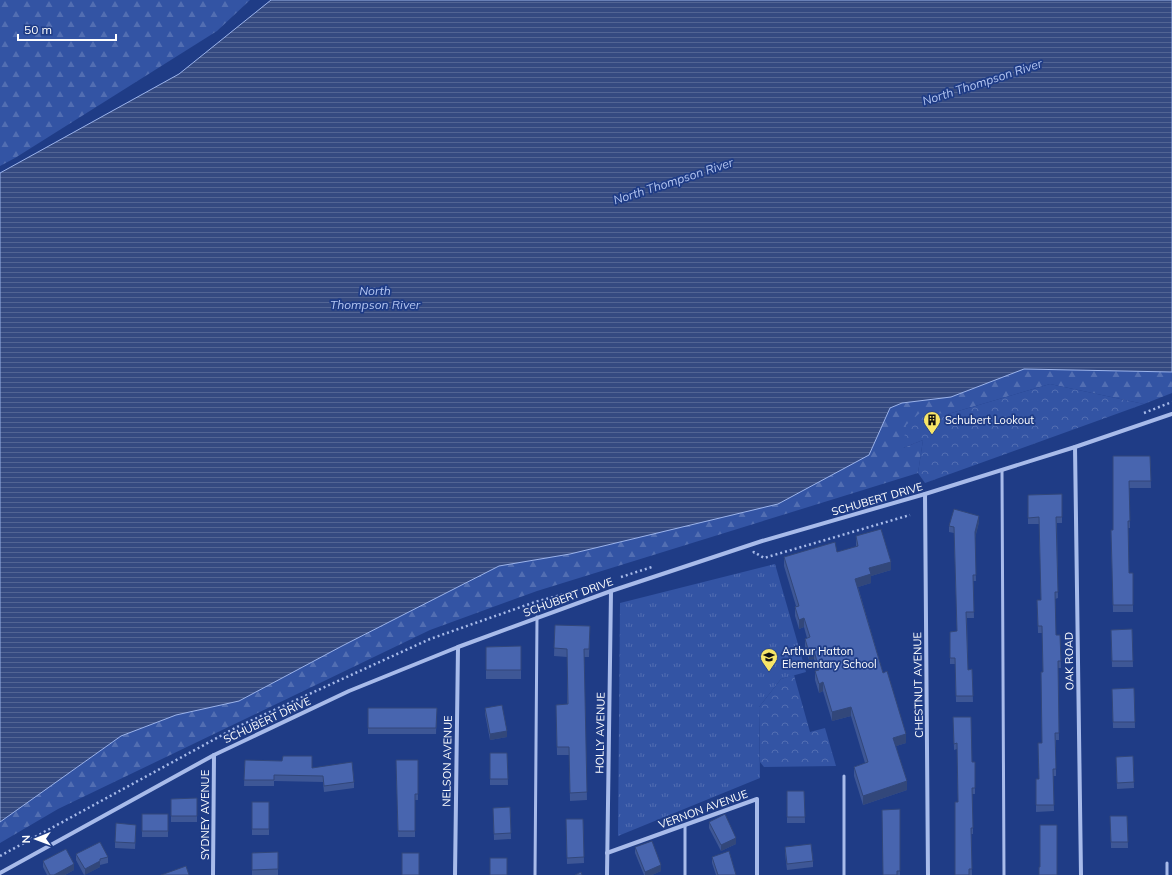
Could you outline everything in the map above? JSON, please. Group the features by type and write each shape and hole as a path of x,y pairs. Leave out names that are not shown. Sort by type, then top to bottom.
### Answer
{"street":[{"name":"SCHUBERT DRIVE","path":"0,873 214,755 352,690 458,647 611,591 762,541 925,494 1075,447 1172,414"},
{"name":"OAK ROAD","path":"1075,447 1081,875"},
{"name":"CHESTNUT AVENUE","path":"925,494 928,875"},
{"name":"HOLLY AVENUE","path":"607,875 611,591"},
{"name":"NELSON AVENUE","path":"455,875 458,647"},
{"name":"SYDNEY AVENUE","path":"213,875 214,755"},
{"name":"VERNON AVENUE","path":"607,853 757,799 757,875"}],"lane":[{"path":"1002,470 1004,875"},
{"path":"535,875 537,617"},
{"path":"844,776 844,875"},
{"path":"685,825 685,875"},
{"path":"1167,863 1167,875"}],"path":[{"path":"747,555 754,552 764,558 910,515"}],"green space":[{"path":"0,0 250,0 217,31 0,166"},
{"path":"1024,369 1172,372 1172,393 1144,404 1050,384 948,414 903,448 923,440 918,473 537,591 430,630 58,809 0,843 0,822 121,736 176,715 239,701 342,646 499,566 570,554 631,539 869,455 890,408 902,403 951,397"},
{"path":"1050,384 1144,404 925,483 918,473 923,440 903,448 906,425 921,412 948,414"},
{"path":"775,564 806,672 781,679 759,707 760,778 618,836 620,603"},
{"path":"794,675 810,732 825,728 836,766 764,767 760,762 759,707 781,679"}],"water":[{"name":"North Thompson River","path":"271,0 1172,0 1172,372 1024,369 951,397 902,403 890,408 869,455 778,504 570,554 499,566 342,646 239,701 176,715 121,736 0,822 0,173 179,74"}],"building":[{"path":"1113,456 1150,456 1151,481 1129,481 1129,573 1133,573 1133,605 1113,605 1111,530 1113,530"},
{"path":"1062,494 1062,517 1056,517 1058,592 1055,592 1056,635 1060,635 1061,661 1058,661 1059,733 1055,733 1056,769 1053,769 1054,805 1036,805 1036,779 1039,779 1038,743 1042,743 1042,626 1038,626 1037,600 1041,600 1039,517 1028,518 1028,495"},
{"path":"954,509 979,516 975,532 976,575 973,575 974,612 966,612 968,670 972,669 973,696 956,696 955,658 950,658 950,632 957,631 954,527 949,526"},
{"path":"881,529 891,562 869,568 871,574 855,579 883,673 887,671 906,734 893,738 907,781 863,796 854,767 868,762 851,707 832,712 823,682 819,684 815,671 819,670 814,650 809,652 805,639 810,637 804,618 799,620 795,607 799,606 784,557 835,542 837,552 858,546 856,536"},
{"path":"555,625 590,626 589,649 584,649 587,792 570,793 569,747 557,747 556,705 568,704 567,649 554,648"},
{"path":"1132,629 1133,661 1112,661 1111,630"},
{"path":"521,646 521,670 486,670 486,647"},
{"path":"1134,688 1135,722 1113,722 1112,689"},
{"path":"502,705 507,731 490,734 485,708"},
{"path":"368,708 437,708 436,728 368,728"},
{"path":"953,717 971,717 972,762 975,762 975,788 972,788 972,869 969,869 969,875 955,875 955,802 958,802 957,743 954,744"},
{"path":"490,753 507,753 508,779 490,779"},
{"path":"283,756 312,756 312,768 352,762 354,782 324,786 323,776 274,775 274,780 244,780 245,760 282,761"},
{"path":"1133,756 1134,782 1117,783 1116,757"},
{"path":"396,760 418,760 418,794 415,794 415,831 398,831"},
{"path":"787,791 804,791 805,817 787,817"},
{"path":"197,798 197,816 171,816 171,799"},
{"path":"252,802 269,802 269,829 252,829"},
{"path":"510,807 511,833 494,834 493,808"},
{"path":"900,809 900,871 897,871 897,875 883,875 882,810"},
{"path":"142,814 168,814 168,831 142,831"},
{"path":"725,814 736,838 721,845 709,822"},
{"path":"1110,816 1127,816 1128,842 1111,842"},
{"path":"566,819 583,819 584,857 567,858"},
{"path":"116,823 136,825 135,843 115,842"},
{"path":"1040,825 1057,825 1057,875 1039,875"},
{"path":"652,841 661,865 645,872 635,847"},
{"path":"100,842 108,857 100,859 100,861 85,869 76,854"},
{"path":"811,844 813,861 787,864 785,847"},
{"path":"66,849 74,864 54,875 50,875 43,861"},
{"path":"729,851 736,875 718,875 712,857"},
{"path":"278,852 278,869 252,870 252,853"},
{"path":"402,853 419,853 419,875 402,875"},
{"path":"490,858 507,858 507,875 490,875"},
{"path":"186,866 189,875 161,875"},
{"path":"581,872 582,875 575,875"}],"place":[{"name":"Schubert Lookout","path":"932,435"},
{"name":"Arthur Hatton Elementary School","path":"769,672"}]}
